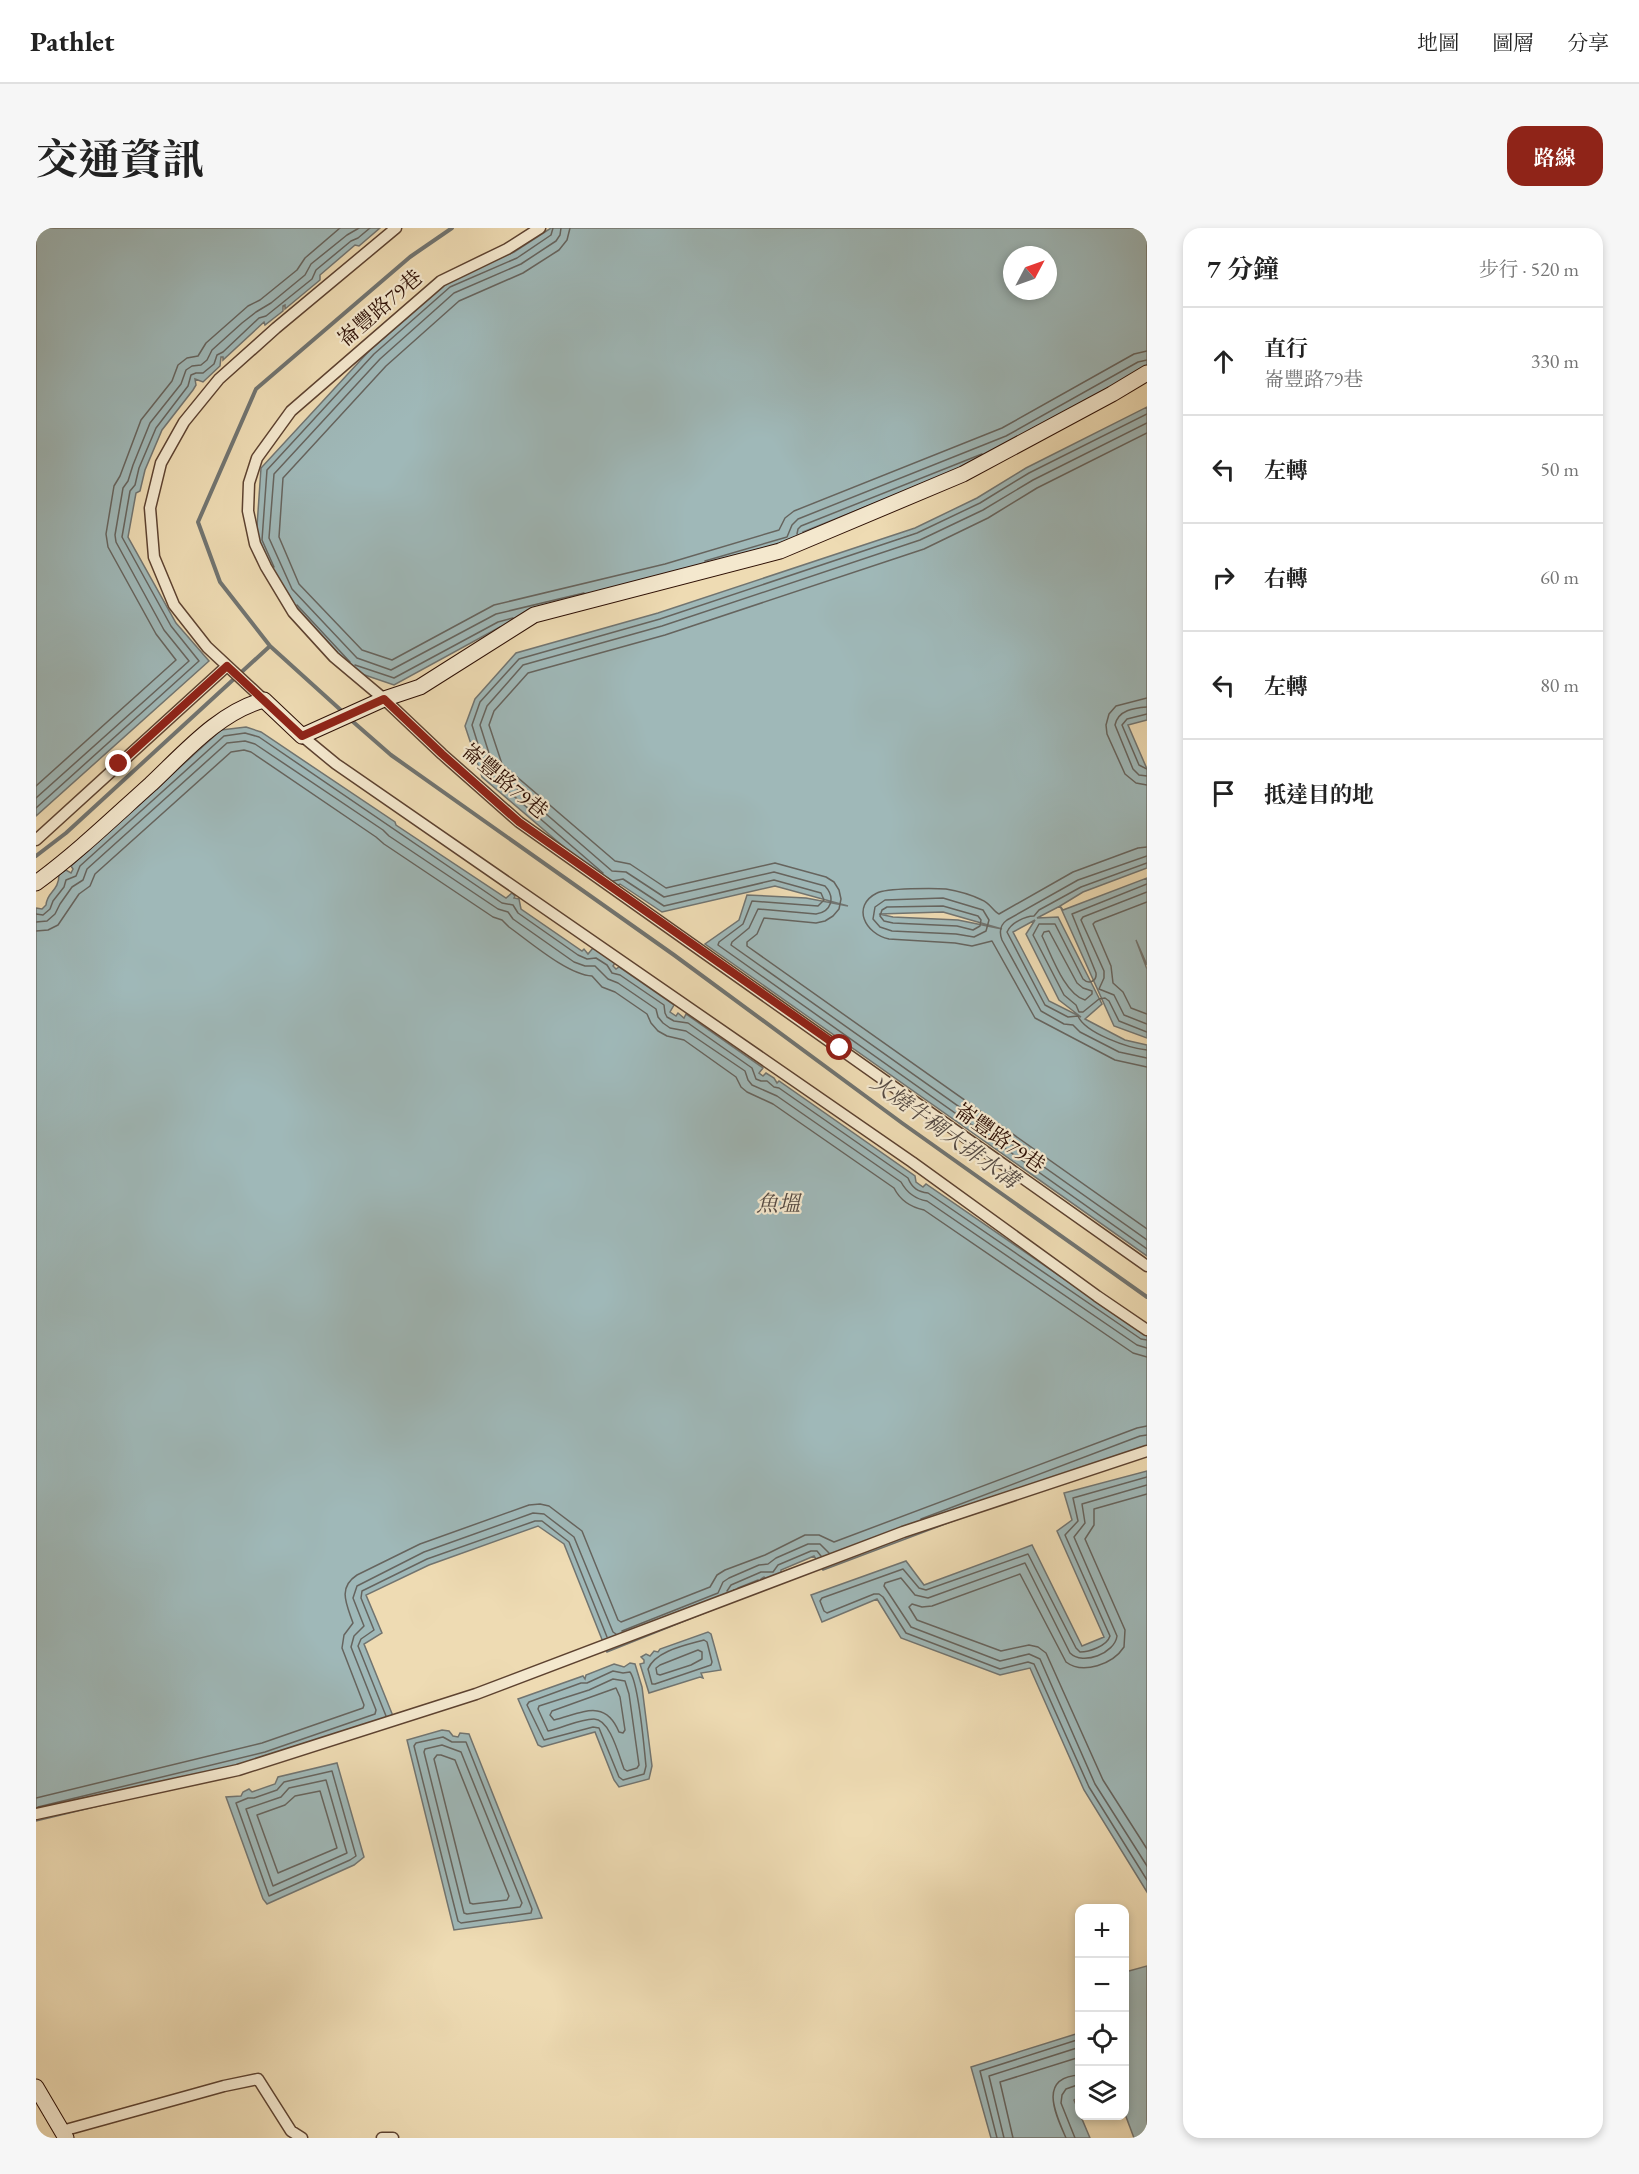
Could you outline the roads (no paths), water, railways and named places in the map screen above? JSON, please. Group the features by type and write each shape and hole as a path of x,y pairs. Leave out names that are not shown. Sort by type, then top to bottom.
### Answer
{"street":[{"path":"396,228 276,328 219,379 184,422 160,463 150,508 154,557 174,605 207,647 302,736 336,764 912,1162 1147,1330"},
{"name":"崙豐路79巷","path":"540,228 507,249 441,281 291,411 257,458 249,483 248,511 255,544 266,567 293,612 334,657 384,699 519,822 1147,1266"},
{"path":"302,736 384,699 420,687 534,615 780,550 963,474 1147,373"},
{"path":"36,840 227,666"},
{"path":"36,883 70,858 211,728 249,704 264,700"},
{"path":"36,1814 238,1770 465,1698 903,1533 1147,1451"},
{"path":"36,2087 64,2134 224,2086 258,2079 291,2131 302,2138"},
{"path":"382,2138 393,2138"}],"water":[{"path":"36,228 380,228 359,246 355,245 320,275 320,280 285,309 285,305 283,306 283,311 265,325 264,322 223,360 221,357 220,366 203,382 195,379 196,385 193,390 162,430 145,470 140,491 136,493 128,537 176,623 209,661 36,816"},
{"path":"551,228 1147,228 1147,373 1012,448 803,532 808,545 671,585 500,627 394,685 350,670 280,597 256,541 261,468 370,350 447,282 514,252"},
{"path":"1147,407 1147,720 1128,725 1147,769 1147,868 1083,892 1037,918 1058,917 1102,1004 1085,1019 1125,1040 1147,1045 1147,1256 705,944 739,920 747,895 806,898 848,906 775,886 662,912 620,884 612,888 482,777 465,726 475,699 516,653 658,613 915,528 977,498 1026,468","holes":["943,912 1002,929 958,920 893,917 879,914","1035,920 1026,934 1059,1000 1081,1017 1049,1001 1013,932"]},
{"name":"魚塭","path":"246,727 261,732 506,898 512,893 514,898 519,899 521,909 582,951 584,949 588,954 593,948 615,963 613,966 616,969 619,967 674,1005 670,1012 676,1016 678,1013 684,1018 686,1014 763,1068 759,1073 763,1076 766,1073 777,1083 779,1081 915,1176 916,1182 923,1187 926,1184 1147,1336 1147,1448 823,1570 814,1556 781,1570 781,1573 766,1580 764,1577 760,1583 758,1580 734,1590 737,1600 607,1652 564,1544 538,1526 429,1565 366,1595 382,1633 364,1644 395,1721 269,1765 36,1821 36,908 42,909 46,905 48,897 57,884 59,874 66,870 71,873 73,869 71,866 221,730"},
{"path":"1147,878 1147,965 1136,940 1147,969 1147,1038 1114,1026 1060,906 1063,910"},
{"path":"1147,1471 1147,1892 1084,1790 1030,1668 1000,1675 901,1638 877,1599 822,1622 811,1595 906,1561 924,1585 1032,1545 1082,1646 1104,1637 1057,1531 1072,1520 1064,1493"},
{"path":"708,1632 711,1634 721,1670 701,1673 703,1678 649,1693 640,1664 644,1663 641,1657 646,1654 650,1656 654,1651 658,1652 660,1649"},
{"path":"630,1663 635,1664 642,1687 652,1766 649,1779 619,1787 595,1732 542,1747 538,1745 518,1699 583,1676 585,1679 586,1675 614,1664 624,1667"},
{"path":"442,1730 449,1731 453,1736 458,1737 460,1733 469,1734 542,1918 454,1930 407,1740"},
{"path":"337,1763 364,1857 354,1865 267,1904 263,1899 226,1797 241,1796 249,1789 252,1792 275,1784 278,1777"},
{"path":"1147,1966 1147,2138 1134,2138 1127,2120 1129,1971"},
{"path":"1075,2034 1075,2120 1082,2120 1090,2138 991,2138 971,2067"}],"waterway":[{"name":"火燒牛稠大排水溝","path":"344,713 270,646 220,582 198,522 256,389 410,257 452,228"},
{"path":"36,856 66,833 270,646"},
{"name":"火燒牛稠大排水溝","path":"351,720 391,755 674,955 902,1123 1147,1297"}]}
